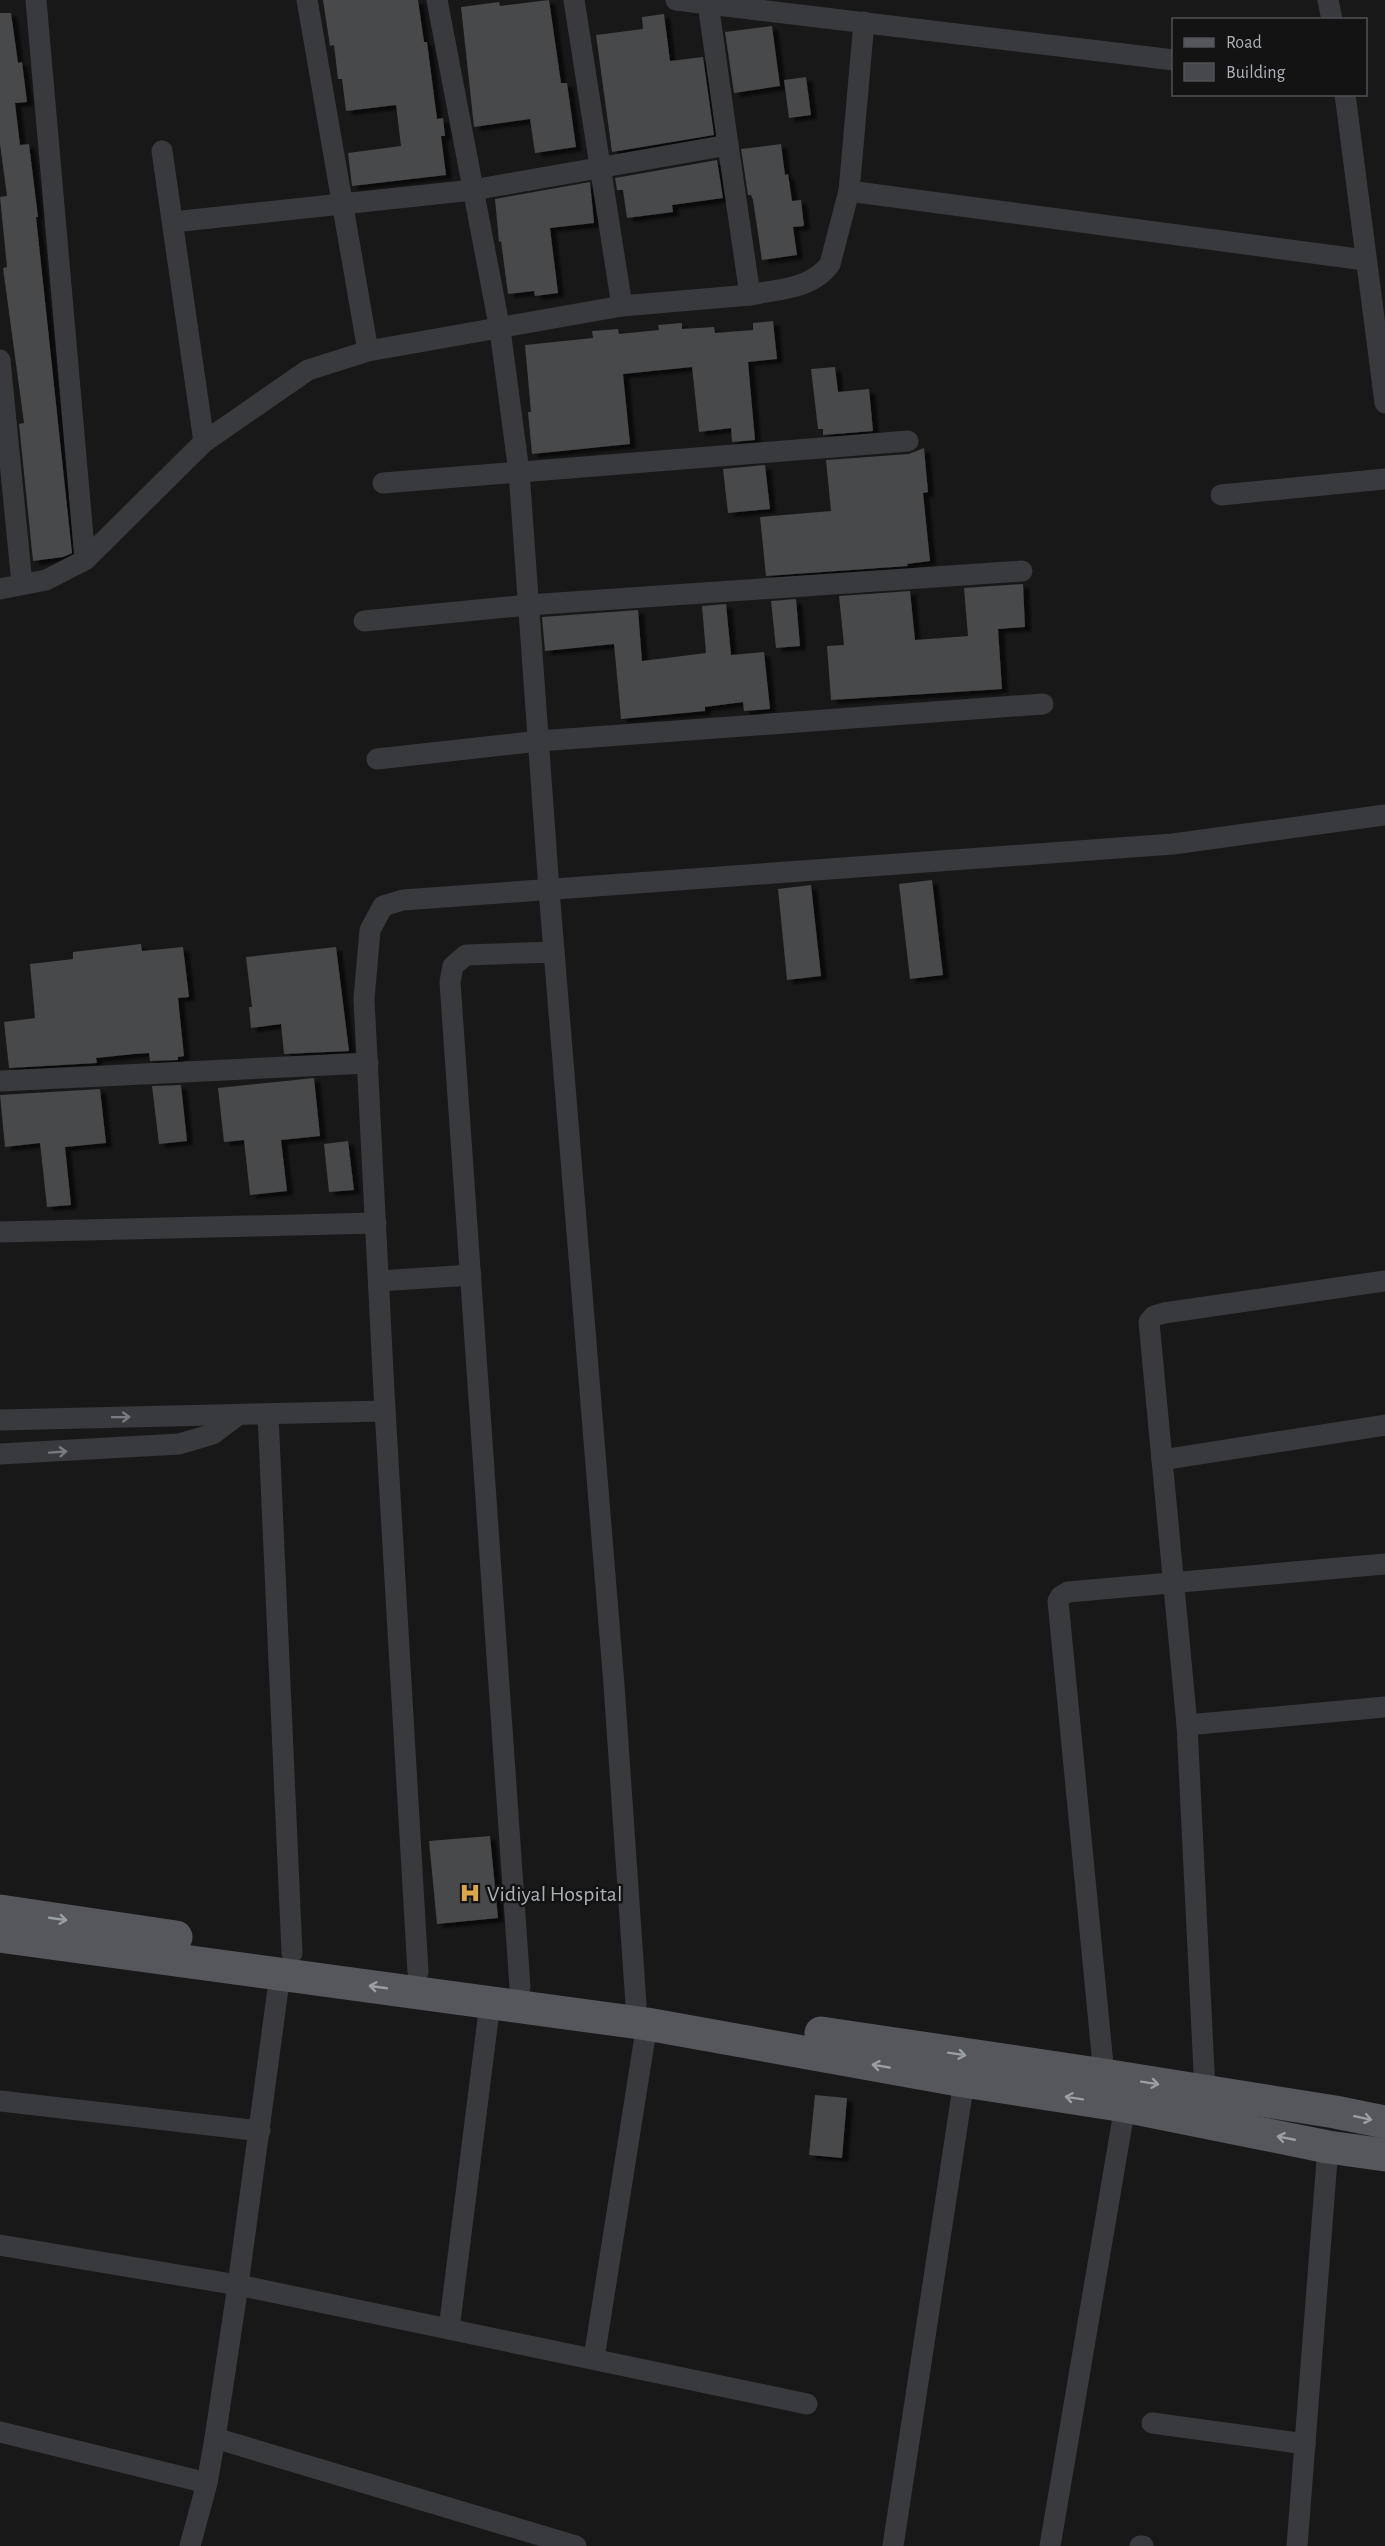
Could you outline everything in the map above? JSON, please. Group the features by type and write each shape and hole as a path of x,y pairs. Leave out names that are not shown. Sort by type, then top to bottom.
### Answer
{"main road":[{"path":"0,1911 490,2003 641,2014 1104,2075 1385,2122"},
{"path":"0,1936 286,1964 418,1972 520,1987 964,2081 1125,2106 1328,2147 1385,2156"}],"street":[{"path":"36,0 85,560"},
{"path":"307,0 368,351"},
{"path":"437,0 500,330 519,472 549,890 641,2014 594,2358"},
{"path":"574,0 622,306"},
{"path":"676,0 1172,60"},
{"path":"1328,0 1332,18"},
{"path":"708,3 750,295"},
{"path":"0,589 46,580 85,560 204,442 308,370 368,351 500,330 622,306 750,295 812,282 823,274 830,264 849,191 864,22"},
{"path":"1345,96 1385,403"},
{"path":"172,222 473,190 728,145"},
{"path":"162,151 204,442"},
{"path":"849,191 1365,260"},
{"path":"0,360 22,584"},
{"path":"383,483 908,441"},
{"path":"1221,495 1385,479"},
{"path":"364,621 528,605 1022,571"},
{"path":"377,759 539,741 1043,704"},
{"path":"418,1972 364,999 370,930 383,906 403,900 1173,844 1385,815"},
{"path":"520,1987 450,982 453,966 466,956 554,952"},
{"path":"0,1081 368,1063"},
{"path":"0,1232 376,1223"},
{"path":"379,1281 471,1275"},
{"path":"1205,2092 1187,1725 1149,1322 1154,1316 1164,1312 1385,1281"},
{"path":"0,1420 386,1410"},
{"path":"0,1454 178,1444 213,1434 238,1414"},
{"path":"190,2546 207,2483 215,2438 286,1964 268,1414"},
{"path":"1162,1460 1385,1425"},
{"path":"1104,2075 1058,1601 1068,1592 1385,1564"},
{"path":"1187,1725 1385,1707"},
{"path":"449,2329 490,2003"},
{"path":"893,2546 964,2081"},
{"path":"0,2101 260,2131"},
{"path":"1050,2546 1125,2106"},
{"path":"1297,2546 1328,2147"},
{"path":"0,2245 238,2285 807,2404"},
{"path":"1152,2423 1305,2444"},
{"path":"0,2432 207,2483"},
{"path":"215,2438 576,2546"}],"building":[{"path":"323,0 418,0 424,42 427,42 437,119 443,118 445,136 441,136 446,175 352,186 348,153 401,146 396,105 346,111 342,79 338,79 334,45 330,46"},
{"path":"549,0 561,83 567,83 576,147 535,153 530,119 474,127 461,7 499,2 500,6"},
{"path":"0,13 11,13 18,63 22,62 27,102 15,103 20,145 29,144 72,553 63,557 33,561 19,424 24,423 3,268 7,267 0,197 7,196 0,144"},
{"path":"664,14 670,61 703,57 714,135 612,152 596,35 643,29 642,17"},
{"path":"772,26 780,86 734,93 725,32"},
{"path":"806,77 811,115 789,118 784,80"},
{"path":"781,144 785,175 788,174 792,201 801,200 804,226 793,227 797,255 762,260 753,200 751,195 748,195 741,149"},
{"path":"717,160 723,198 672,205 673,212 627,218 623,190 617,190 615,178"},
{"path":"590,182 594,223 550,228 558,293 535,296 534,291 508,294 501,241 499,242 495,199"},
{"path":"773,321 777,359 748,362 755,440 732,442 731,428 699,432 692,367 623,374 630,444 532,454 525,345 593,338 592,331 618,329 619,334 659,330 658,325 682,323 682,329 714,327 715,333 753,330 753,323"},
{"path":"835,367 838,392 869,389 873,431 823,435 823,429 818,429 811,369"},
{"path":"924,448 928,492 923,493 930,561 907,564 908,566 766,576 760,517 831,511 826,460 909,454"},
{"path":"765,465 770,509 728,513 723,469"},
{"path":"1023,584 1025,627 998,629 1002,689 831,700 827,646 844,645 839,596 910,591 915,640 968,636 964,588"},
{"path":"796,599 800,646 776,648 771,601"},
{"path":"726,604 731,655 764,652 770,709 744,711 743,702 705,707 705,711 621,719 614,644 545,651 542,617 638,610 642,661 706,653 702,606"},
{"path":"932,880 943,975 910,979 899,884"},
{"path":"811,885 821,976 787,980 778,889"},
{"path":"141,944 142,951 183,947 189,997 178,998 184,1056 178,1057 178,1060 150,1061 149,1053 134,1054 96,1058 97,1063 9,1068 4,1022 35,1018 30,964 73,959 73,952"},
{"path":"336,947 349,1051 284,1054 281,1024 251,1028 249,1007 252,1007 246,957"},
{"path":"314,1078 320,1136 281,1140 287,1191 250,1195 244,1140 224,1142 218,1088"},
{"path":"181,1085 187,1141 159,1144 152,1086"},
{"path":"100,1089 106,1143 65,1147 71,1205 47,1207 40,1143 5,1147 0,1095"},
{"path":"348,1141 354,1190 329,1192 324,1144"},
{"path":"490,1836 498,1918 437,1924 429,1841"},
{"path":"815,2095 847,2098 842,2158 809,2155"}],"place":[{"name":"Vidiyal Hospital","path":"470,1893"}]}
